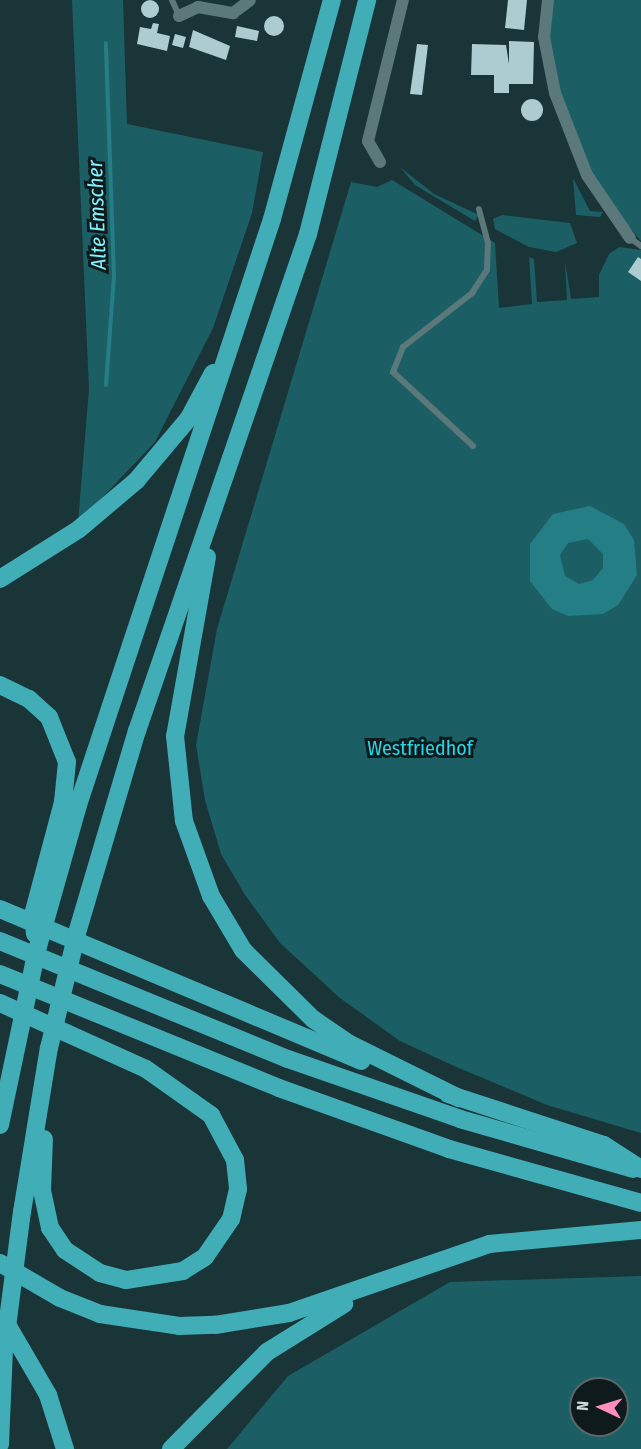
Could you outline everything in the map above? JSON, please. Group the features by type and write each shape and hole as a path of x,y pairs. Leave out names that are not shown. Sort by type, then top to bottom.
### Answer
{"highway":[{"path":"0,1125 37,950 78,805 233,338 332,0"},
{"path":"0,1444 4,1350 49,1048 110,817 225,474 309,234 367,0"},
{"path":"0,579 79,529 136,481 189,418 233,338"},
{"path":"225,474 177,701 176,779 195,858 238,942 299,1008 348,1043 459,1098"},
{"path":"0,685 29,699 48,717 67,762 63,802 33,915 37,950"},
{"path":"1,910 118,961 459,1098 604,1144 641,1170"},
{"path":"0,941 288,1059 460,1119 641,1170"},
{"path":"0,974 104,1018 450,1149 641,1203"},
{"path":"0,1003 97,1044 186,1093 211,1116 235,1160 238,1189 231,1219 205,1257 183,1271 126,1280 100,1273 65,1250 50,1228 42,1190 49,1048"},
{"path":"0,1263 60,1298 144,1322 250,1322 449,1256 536,1236 641,1230"},
{"path":"171,1449 231,1382 305,1325 449,1256"},
{"path":"0,1314 48,1395 65,1449"}],"street":[{"path":"179,16 198,7 233,13 250,0"},
{"path":"380,162 368,141 403,0"},
{"path":"548,0 544,38 555,93 587,175 630,237"}],"lane":[{"path":"172,0 179,16"},
{"path":"473,446 393,372 403,347 472,293 487,270 488,243 478,208"},
{"path":"630,237 641,246"}],"green space":[{"path":"72,0 123,0 127,124 263,152 252,213 213,328 155,442 78,523 89,389"},
{"path":"551,0 641,0 641,241 596,186 558,92 547,37"},
{"path":"400,167 434,194 479,215 475,221 415,185"},
{"path":"573,178 590,211 603,212 600,217 576,215"},
{"name":"Westfriedhof","path":"392,180 495,243 499,308 532,304 529,257 534,259 537,302 567,300 565,261 571,299 599,297 599,275 609,254 619,247 641,250 641,1133 547,1105 452,1065 400,1041 340,998 280,943 245,895 221,854 205,800 196,745 217,629 351,182 377,187"},
{"path":"502,215 570,223 577,243 556,252 529,247 495,229 493,219"},
{"path":"641,1276 641,1449 227,1449 288,1376 450,1282"}],"shaded area":[{"path":"590,506 624,524 634,540 637,575 618,605 603,614 568,616 552,609 530,581 530,544 553,514","holes":["588,539 603,554 603,568 593,580 579,584 565,576 560,555 568,543"]}],"building":[{"path":"150,0 156,3 159,9 156,15 150,18 144,15 141,9 144,3"},
{"path":"508,0 527,0 524,30 505,28"},
{"path":"274,16 281,19 284,26 281,33 274,36 267,33 264,26 267,19"},
{"path":"153,23 159,24 157,33 170,36 167,51 137,44 140,27 151,29"},
{"path":"237,26 259,31 257,41 235,37"},
{"path":"193,30 230,46 226,60 189,47"},
{"path":"175,34 186,37 183,48 172,45"},
{"path":"509,41 534,42 533,84 509,84 509,93 494,93 494,75 471,75 472,44 506,45 509,64"},
{"path":"417,44 428,45 422,95 410,94"},
{"path":"532,99 540,102 543,110 540,118 532,121 524,118 521,110 524,102"},
{"path":"638,257 641,259 641,281 628,272"}],"waterway":[{"name":"Alte Emscher","path":"106,43 114,276 106,385"}]}
